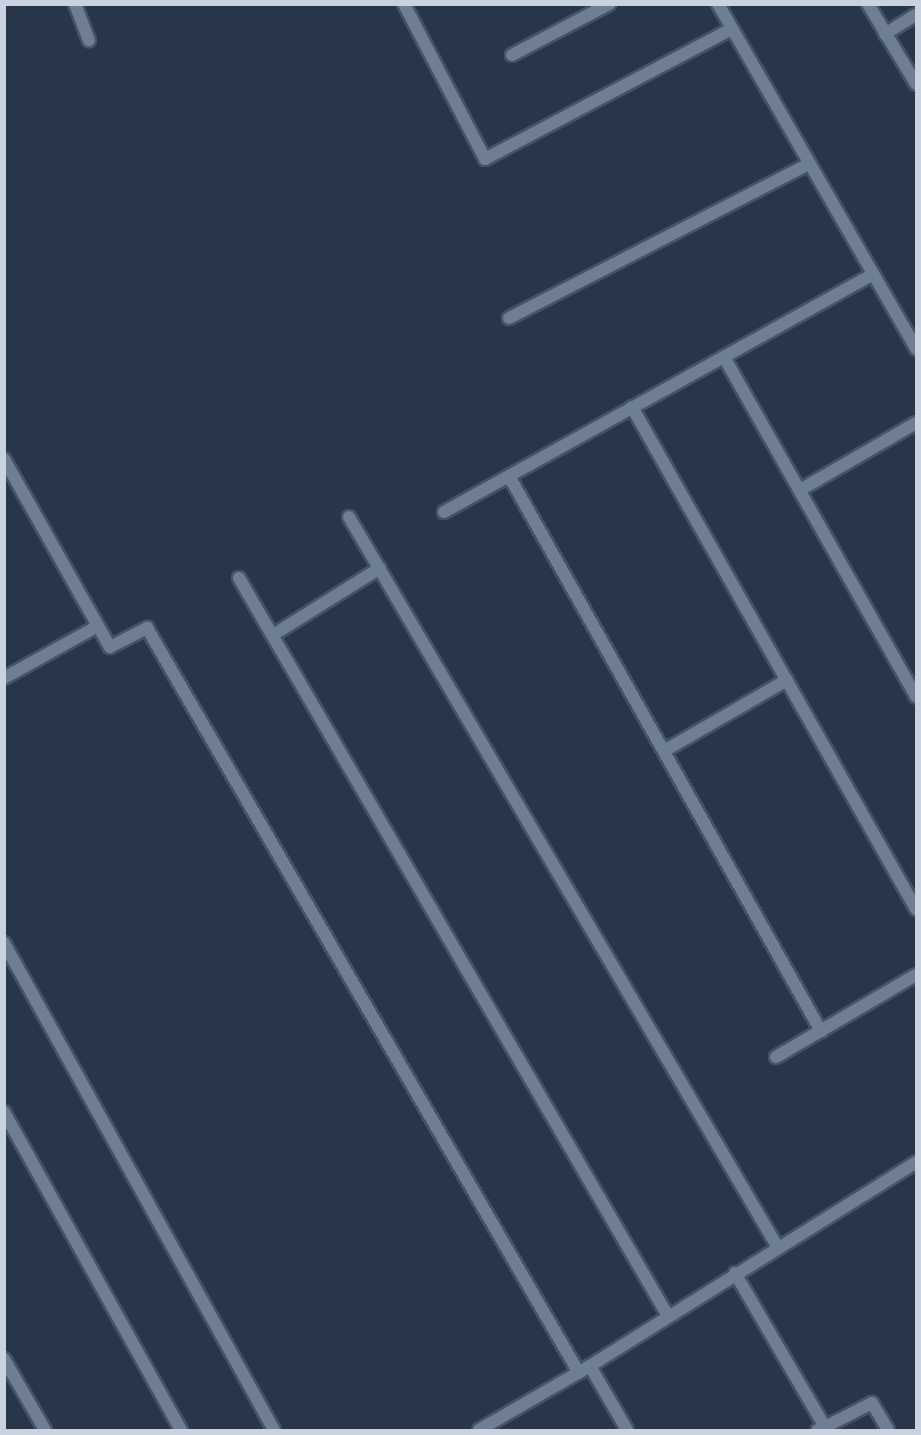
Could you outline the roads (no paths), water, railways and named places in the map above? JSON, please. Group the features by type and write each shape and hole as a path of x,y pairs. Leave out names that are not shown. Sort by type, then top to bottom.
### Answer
{"street":[{"path":"75,4 89,40"},
{"path":"404,4 485,159 732,29"},
{"path":"512,55 609,4"},
{"path":"718,4 916,349"},
{"path":"868,4 916,84"},
{"path":"885,34 916,15"},
{"path":"509,318 809,164"},
{"path":"444,512 873,274"},
{"path":"724,357 916,696"},
{"path":"633,407 916,909"},
{"path":"800,490 916,423"},
{"path":"4,459 110,647 147,628 579,1372"},
{"path":"509,476 821,1031"},
{"path":"349,517 777,1246"},
{"path":"273,635 380,568"},
{"path":"239,578 668,1316"},
{"path":"6,673 98,626"},
{"path":"664,751 786,680"},
{"path":"4,943 274,1431"},
{"path":"776,1057 914,982"},
{"path":"4,1112 181,1431"},
{"path":"478,1431 590,1366 777,1246 916,1162"},
{"path":"735,1273 822,1429 872,1403 888,1431"},
{"path":"4,1359 45,1431"},
{"path":"590,1366 627,1431"}]}
